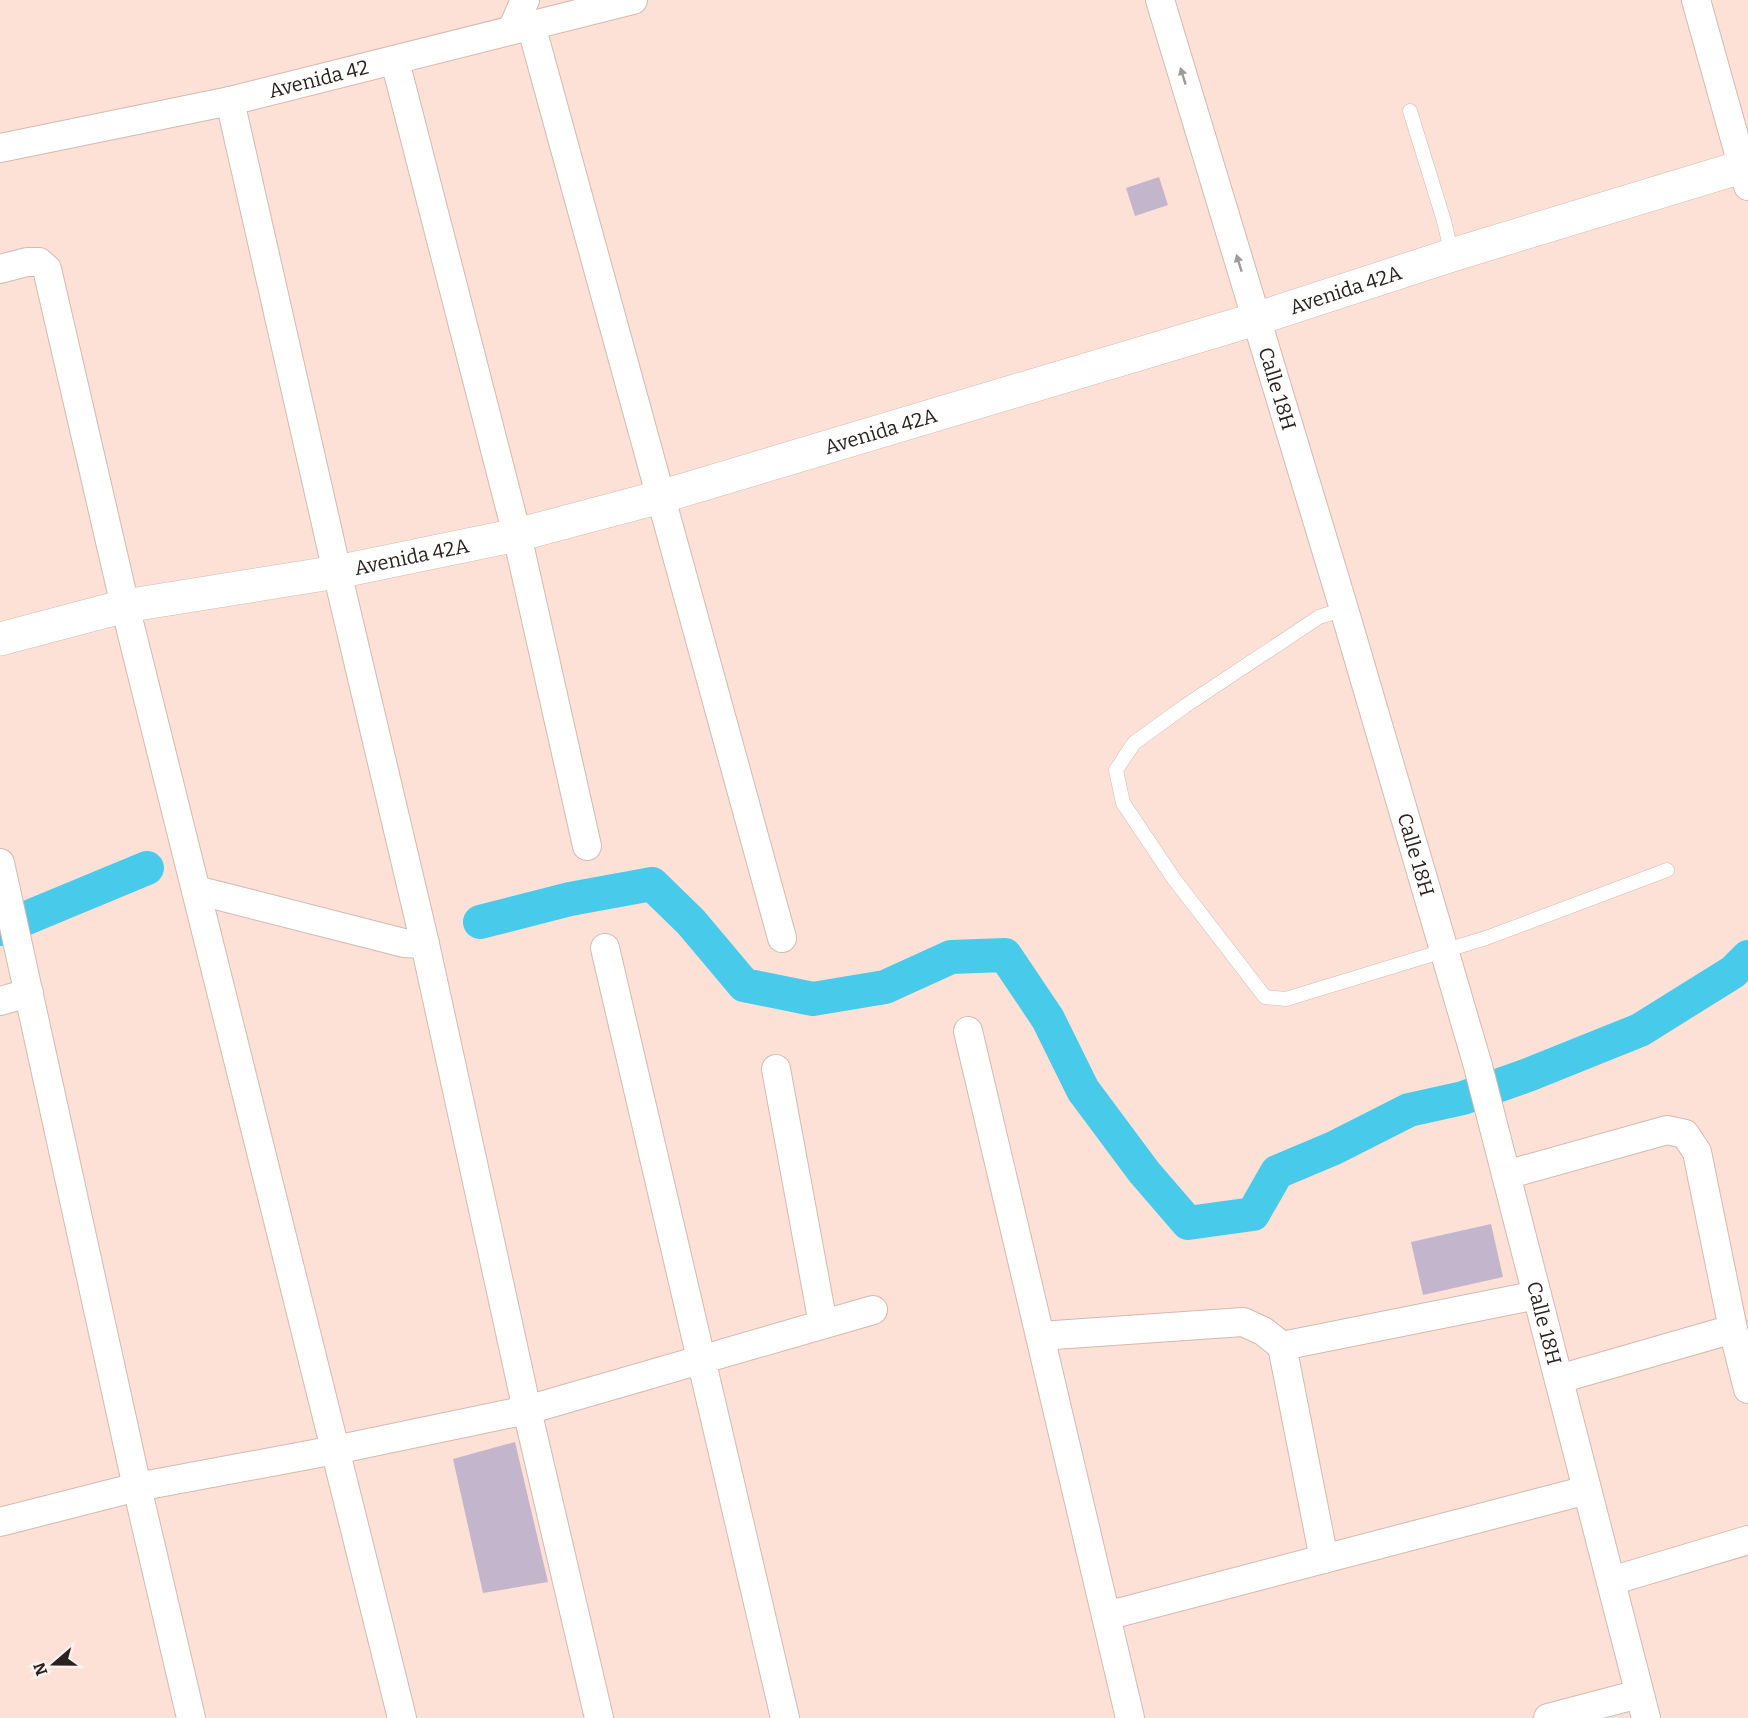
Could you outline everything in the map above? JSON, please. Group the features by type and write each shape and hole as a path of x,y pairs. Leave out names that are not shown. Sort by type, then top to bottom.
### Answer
{"street":[{"name":"Avenida 42","path":"0,148 230,101 395,61 522,18 633,0"},
{"name":"Calle 18H","path":"1160,0 1344,609 1478,1066 1642,1706"},
{"path":"1696,0 1746,172"},
{"path":"522,18 660,497 782,938"},
{"path":"395,61 517,535 587,846"},
{"path":"230,101 337,572 425,944 527,1410 599,1718"},
{"name":"Avenida 42A","path":"0,639 125,606 337,572 517,535 660,497 1256,319 1452,255 1746,172"},
{"path":"0,269 27,262 39,262 47,269 125,606 402,1718"},
{"path":"0,862 137,1487 191,1718"},
{"path":"196,890 404,943 425,944"},
{"path":"605,948 785,1718"},
{"path":"0,1001 29,993"},
{"path":"968,1031 1130,1718"},
{"path":"776,1070 823,1324"},
{"path":"1506,1174 1667,1130 1685,1134 1697,1152 1733,1329 1748,1389"},
{"path":"1282,1346 1537,1295"},
{"path":"0,1522 137,1487 335,1450 527,1410 873,1310"},
{"path":"1040,1336 1243,1322 1263,1331 1282,1346 1324,1559"},
{"path":"1559,1379 1733,1329"},
{"path":"1106,1616 1587,1490"},
{"path":"1611,1581 1748,1540"},
{"path":"1548,1718 1642,1706"}],"lane":[{"path":"1410,111 1444,220 1452,255"},
{"path":"1344,609 1319,617 1185,706 1134,743 1116,770 1123,803 1174,879 1265,997 1286,999 1486,938 1667,870"}],"building":[{"path":"1159,177 1168,205 1135,216 1126,188"},
{"path":"1491,1224 1503,1277 1423,1295 1411,1242"},
{"path":"515,1442 548,1582 483,1593 453,1459"}],"waterway":[{"path":"0,929 147,868"},
{"path":"480,922 570,899 652,884 691,922 744,985 813,999 885,987 951,957 1005,955 1048,1019 1083,1090 1144,1172 1188,1223 1253,1214 1277,1172 1334,1148 1409,1110 1463,1098 1528,1075 1640,1030 1733,972 1748,957"}]}
